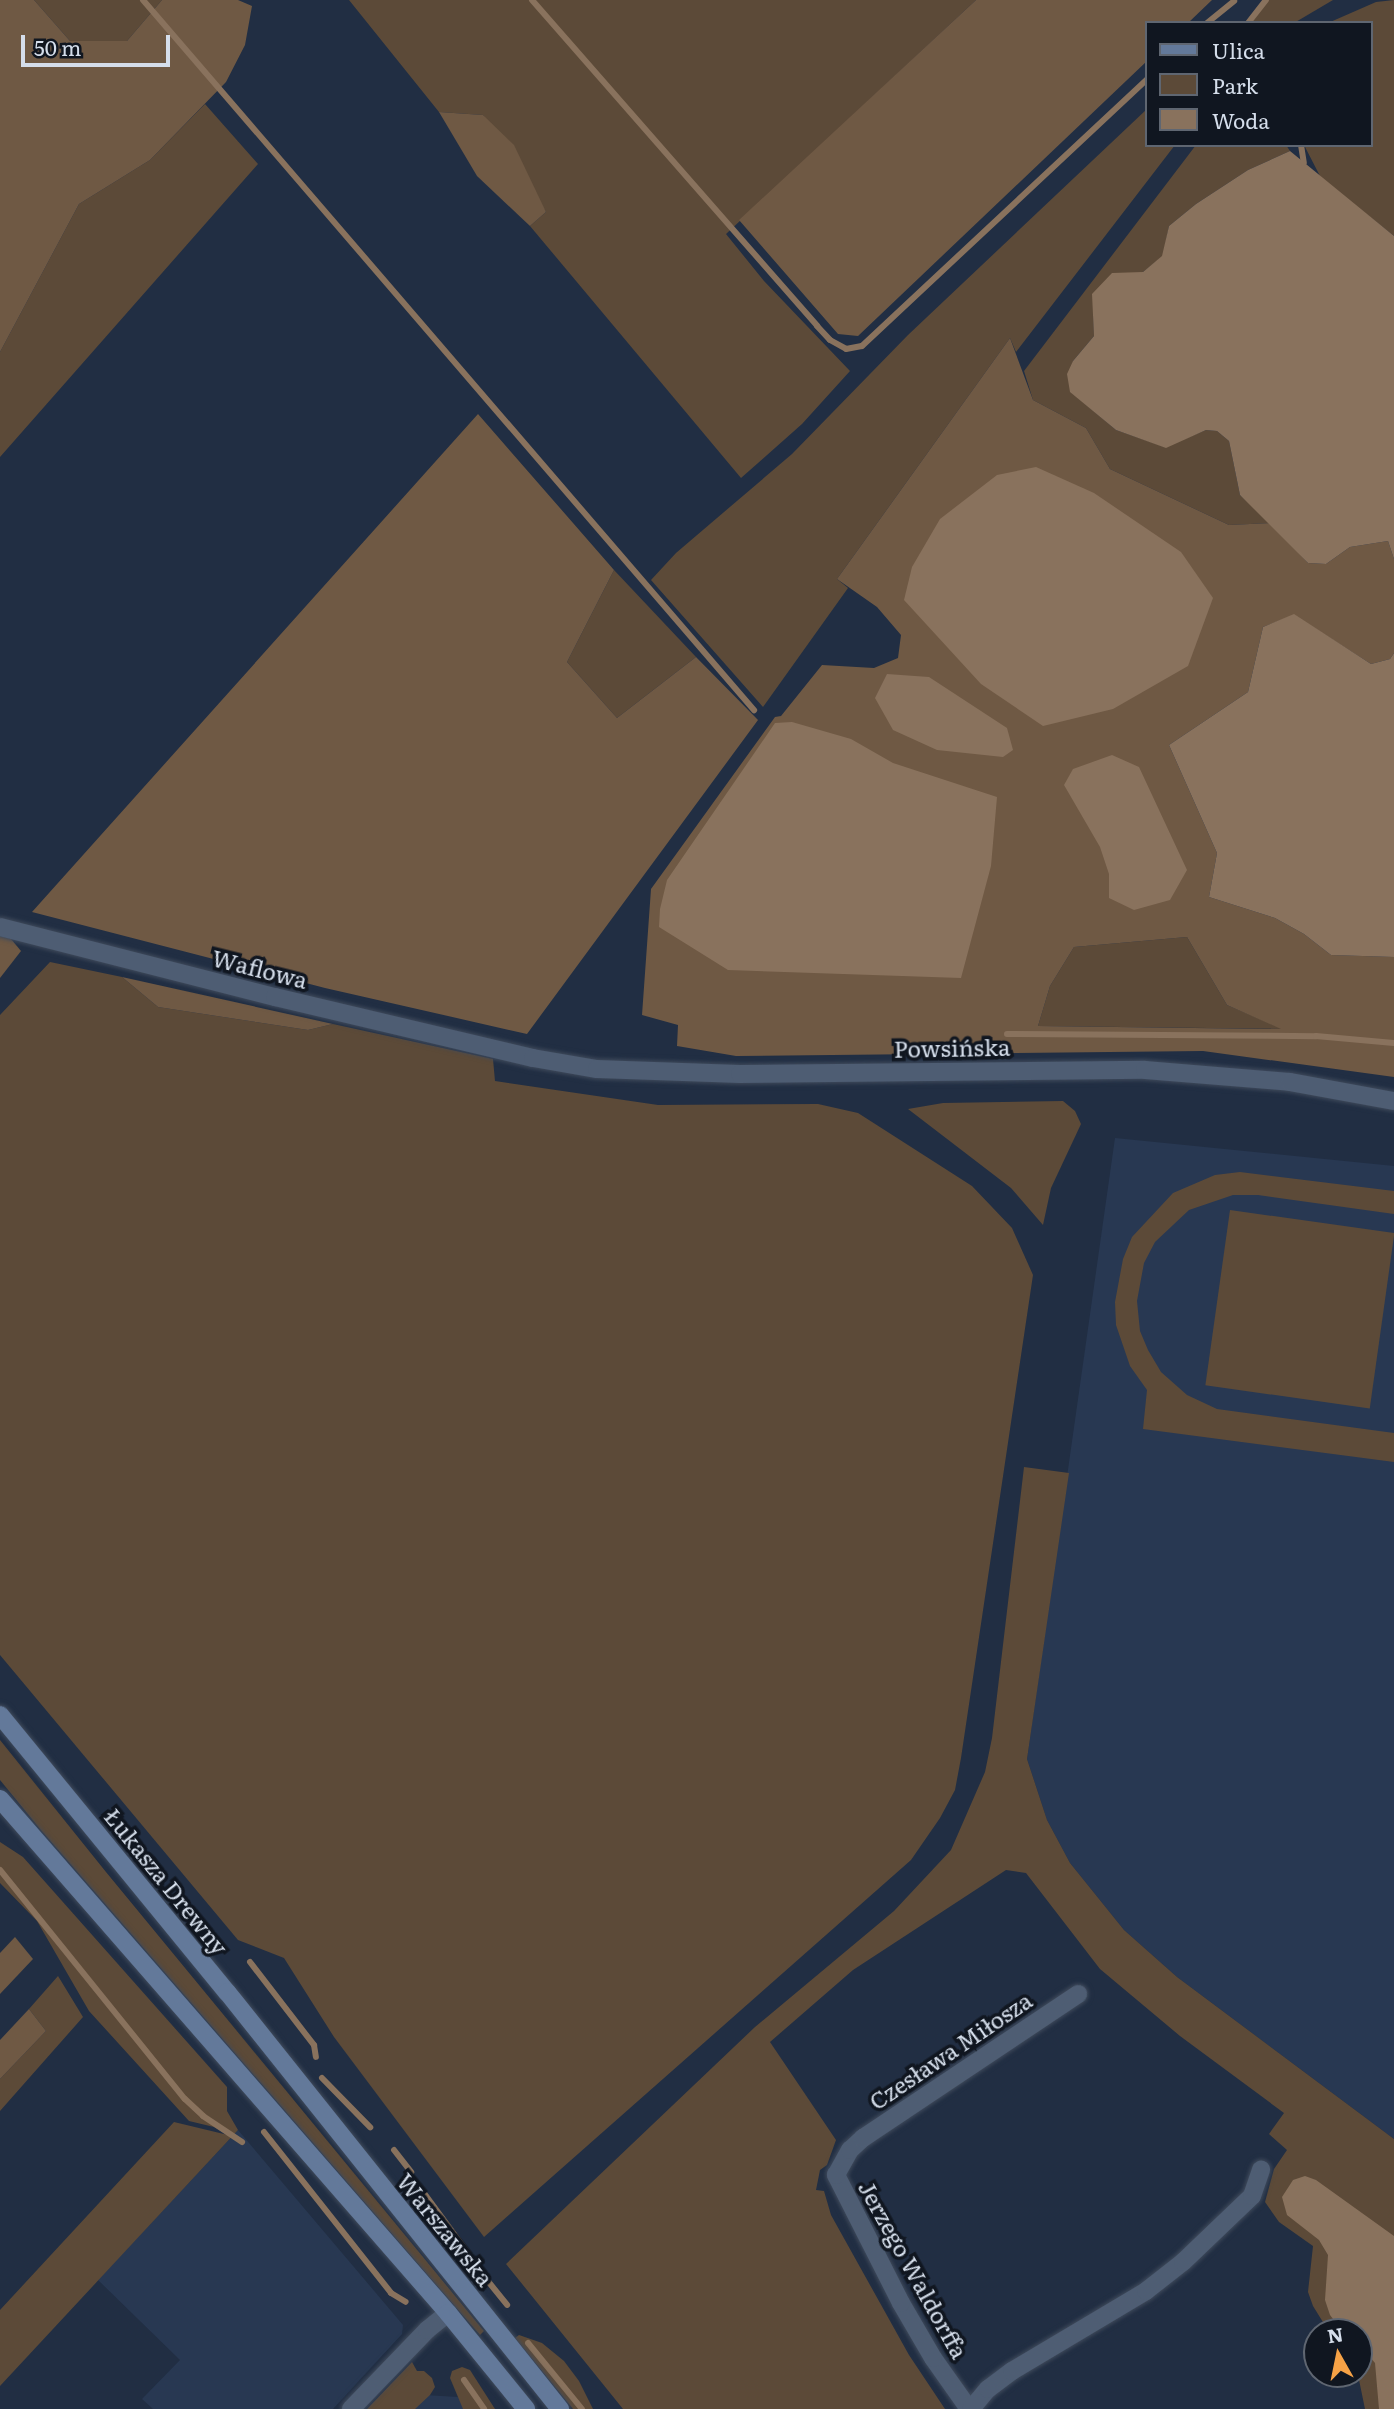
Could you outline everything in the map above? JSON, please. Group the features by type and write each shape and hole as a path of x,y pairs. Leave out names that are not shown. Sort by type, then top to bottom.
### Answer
{"main road":[{"name":"Łukasza Drewny","path":"0,1715 295,2079"},
{"path":"0,1800 448,2313 526,2409"},
{"name":"Warszawska","path":"295,2079 560,2409"}],"street":[{"name":"Waflowa","path":"0,927 510,1053"},
{"name":"Powsińska","path":"510,1053 597,1069 657,1073 1187,1073 1290,1082 1394,1101"},
{"name":"Czesława Miłosza","path":"850,2150 880,2126 1078,1994"},
{"name":"Jerzego Waldorffa","path":"850,2150 836,2175 839,2185 927,2347 970,2409"},
{"path":"970,2409 988,2389 1012,2371 1146,2291 1184,2262 1252,2196 1261,2170"},
{"path":"351,2409 427,2330 448,2313"}],"shaded area":[{"path":"0,0 34,0 70,41 127,41 162,0 238,0 252,6 245,45 226,82 150,160 79,204 0,352"},
{"path":"976,0 1212,0 1190,21 1146,21 1146,62 858,336 838,334 739,220"},
{"path":"439,112 483,115 514,145 546,212 530,226 477,176"},
{"path":"1010,338 1033,400 1086,428 1110,469 1229,525 1271,523 1308,563 1326,564 1350,547 1388,541 1394,559 1394,653 1390,659 1371,664 1294,615 1263,627 1248,692 1169,745 1217,853 1209,897 1275,918 1304,934 1331,955 1394,957 1394,1077 1203,1051 736,1056 677,1046 678,1025 642,1015 651,889 775,717 781,716 822,665 874,668 898,658 901,635 877,607 837,579","holes":["1187,937 1227,1005 1281,1029 1038,1026 1050,986 1074,947"]},
{"path":"478,414 614,570 567,662 617,718 696,657 758,720 527,1034 325,988 32,912"},
{"path":"0,936 11,939 21,951 0,978"},
{"path":"122,977 333,1024 308,1030 158,1007"},
{"path":"1115,1138 1394,1166 1394,2139 1177,1977 1124,1930 1070,1863 1047,1820 1027,1759"},
{"path":"15,1937 33,1959 0,1994 0,1953"},
{"path":"29,2009 46,2031 0,2079 0,2040"},
{"path":"238,2130 403,2325 402,2334 333,2409 153,2409 142,2399 180,2360 98,2280"},
{"path":"408,2394 458,2397 468,2409 386,2409"}],"green space":[{"path":"34,0 162,0 127,41 70,41"},
{"path":"349,0 976,0 726,234 764,281 850,371 802,424 741,478 530,226 546,212 483,115 439,112"},
{"path":"1268,0 1333,0 1297,21 1252,21"},
{"path":"1394,0 1394,236 1321,178 1305,147 1373,147 1373,21 1333,21 1376,2"},
{"path":"205,104 258,164 0,457 0,352 79,204 150,160"},
{"path":"1146,110 1146,147 1173,147 1016,352 1010,338 837,579 848,588 763,707 651,580 676,553 792,454 908,335"},
{"path":"1194,147 1287,147 1290,151 1248,170 1196,204 1169,226 1163,256 1143,272 1093,294 1094,336 1073,361 1071,392 1116,430 1165,447 1206,430 1217,431 1229,441 1240,495 1271,523 1229,525 1110,469 1086,428 1033,400 1024,371"},
{"path":"614,570 696,657 617,718 567,662"},
{"path":"1187,937 1227,1005 1283,1029 1038,1026 1050,986 1074,947"},
{"path":"50,962 122,977 158,1007 308,1030 333,1024 493,1059 495,1081 658,1105 818,1104 858,1113 972,1186 1012,1228 1033,1275 961,1758 955,1790 940,1818 911,1860 484,2237 334,2037 284,1958 238,1940 0,1655 0,1015"},
{"path":"1063,1101 1075,1111 1081,1124 1051,1188 1043,1225 1011,1188 908,1109 943,1103"},
{"path":"1240,1172 1394,1191 1394,1214 1258,1195 1233,1195 1189,1210 1155,1242 1144,1263 1137,1301 1140,1331 1148,1350 1161,1372 1187,1395 1217,1409 1394,1433 1394,1462 1143,1429 1147,1390 1130,1366 1116,1325 1115,1302 1123,1259 1132,1237 1173,1193 1215,1175"},
{"path":"1230,1210 1394,1233 1370,1408 1205,1385"},
{"path":"1024,1467 1069,1473 1027,1759 1047,1820 1070,1863 1124,1930 1177,1977 1394,2139 1394,2409 1365,2409 1361,2388 1373,2388 1373,2318 1320,2318 1308,2292 1313,2246 1279,2222 1265,2202 1274,2169 1287,2150 1269,2134 1284,2113 1180,2036 1100,1969 1026,1873 1006,1870 853,1970 770,2042 836,2140 827,2165 820,2170 816,2190 824,2191 831,2215 909,2355 945,2409 623,2409 506,2264 755,2027 894,1911 951,1850 985,1772 992,1738"},
{"path":"0,1740 484,2331 480,2335 0,1780"},
{"path":"0,1842 23,1857 227,2087 227,2111 238,2130 0,2386 0,2310 174,2122 228,2135 214,2127 189,2121 89,2011 37,1921 0,1883"},
{"path":"58,1976 83,2017 0,2111 0,2079 46,2031 29,2009"},
{"path":"519,2335 542,2343 564,2361 579,2381 593,2409 573,2409 515,2338"},
{"path":"412,2362 417,2371 424,2371 432,2378 435,2387 430,2395 415,2409 367,2409"},
{"path":"462,2367 470,2370 495,2409 463,2409 450,2378 452,2371"}],"water":[{"path":"1290,151 1394,236 1394,559 1388,541 1350,547 1326,564 1308,563 1240,495 1229,441 1217,431 1206,430 1166,448 1116,430 1070,392 1067,374 1073,361 1094,336 1092,294 1112,273 1143,272 1162,256 1169,226 1196,204 1248,170"},
{"path":"1036,467 1094,493 1181,552 1213,598 1188,666 1113,709 1043,726 981,684 904,600 912,567 940,519 997,475"},
{"path":"1294,614 1371,664 1390,659 1394,653 1394,957 1331,955 1304,934 1275,918 1209,897 1217,853 1169,745 1248,692 1263,627"},
{"path":"887,674 929,677 1007,728 1013,750 1003,757 937,750 893,730 875,698"},
{"path":"792,722 851,739 893,763 997,797 991,866 961,978 728,970 659,927 667,880 775,723"},
{"path":"1112,755 1139,767 1187,870 1170,900 1134,910 1109,898 1109,874 1100,847 1064,785 1073,769"},
{"path":"1305,2176 1316,2180 1394,2236 1394,2409 1379,2409 1373,2361 1373,2318 1332,2318 1330,2315 1325,2300 1328,2255 1319,2240 1287,2215 1282,2197 1293,2180"}],"waterway":[{"path":"143,0 754,710"},
{"path":"532,0 817,326 830,340 846,349 862,346 1146,80"},
{"path":"1250,21 1266,0"},
{"path":"1209,21 1234,1"},
{"path":"1301,147 1304,163"},
{"path":"1007,1034 1316,1036 1394,1043"},
{"path":"0,1870 185,2099 203,2116 242,2142"},
{"path":"250,1962 314,2045 316,2057"},
{"path":"322,2078 370,2127"},
{"path":"264,2132 391,2293 406,2302"},
{"path":"394,2150 411,2172"},
{"path":"418,2185 468,2253"},
{"path":"487,2280 507,2305"},
{"path":"528,2343 582,2409"},
{"path":"464,2380 484,2409"}]}
